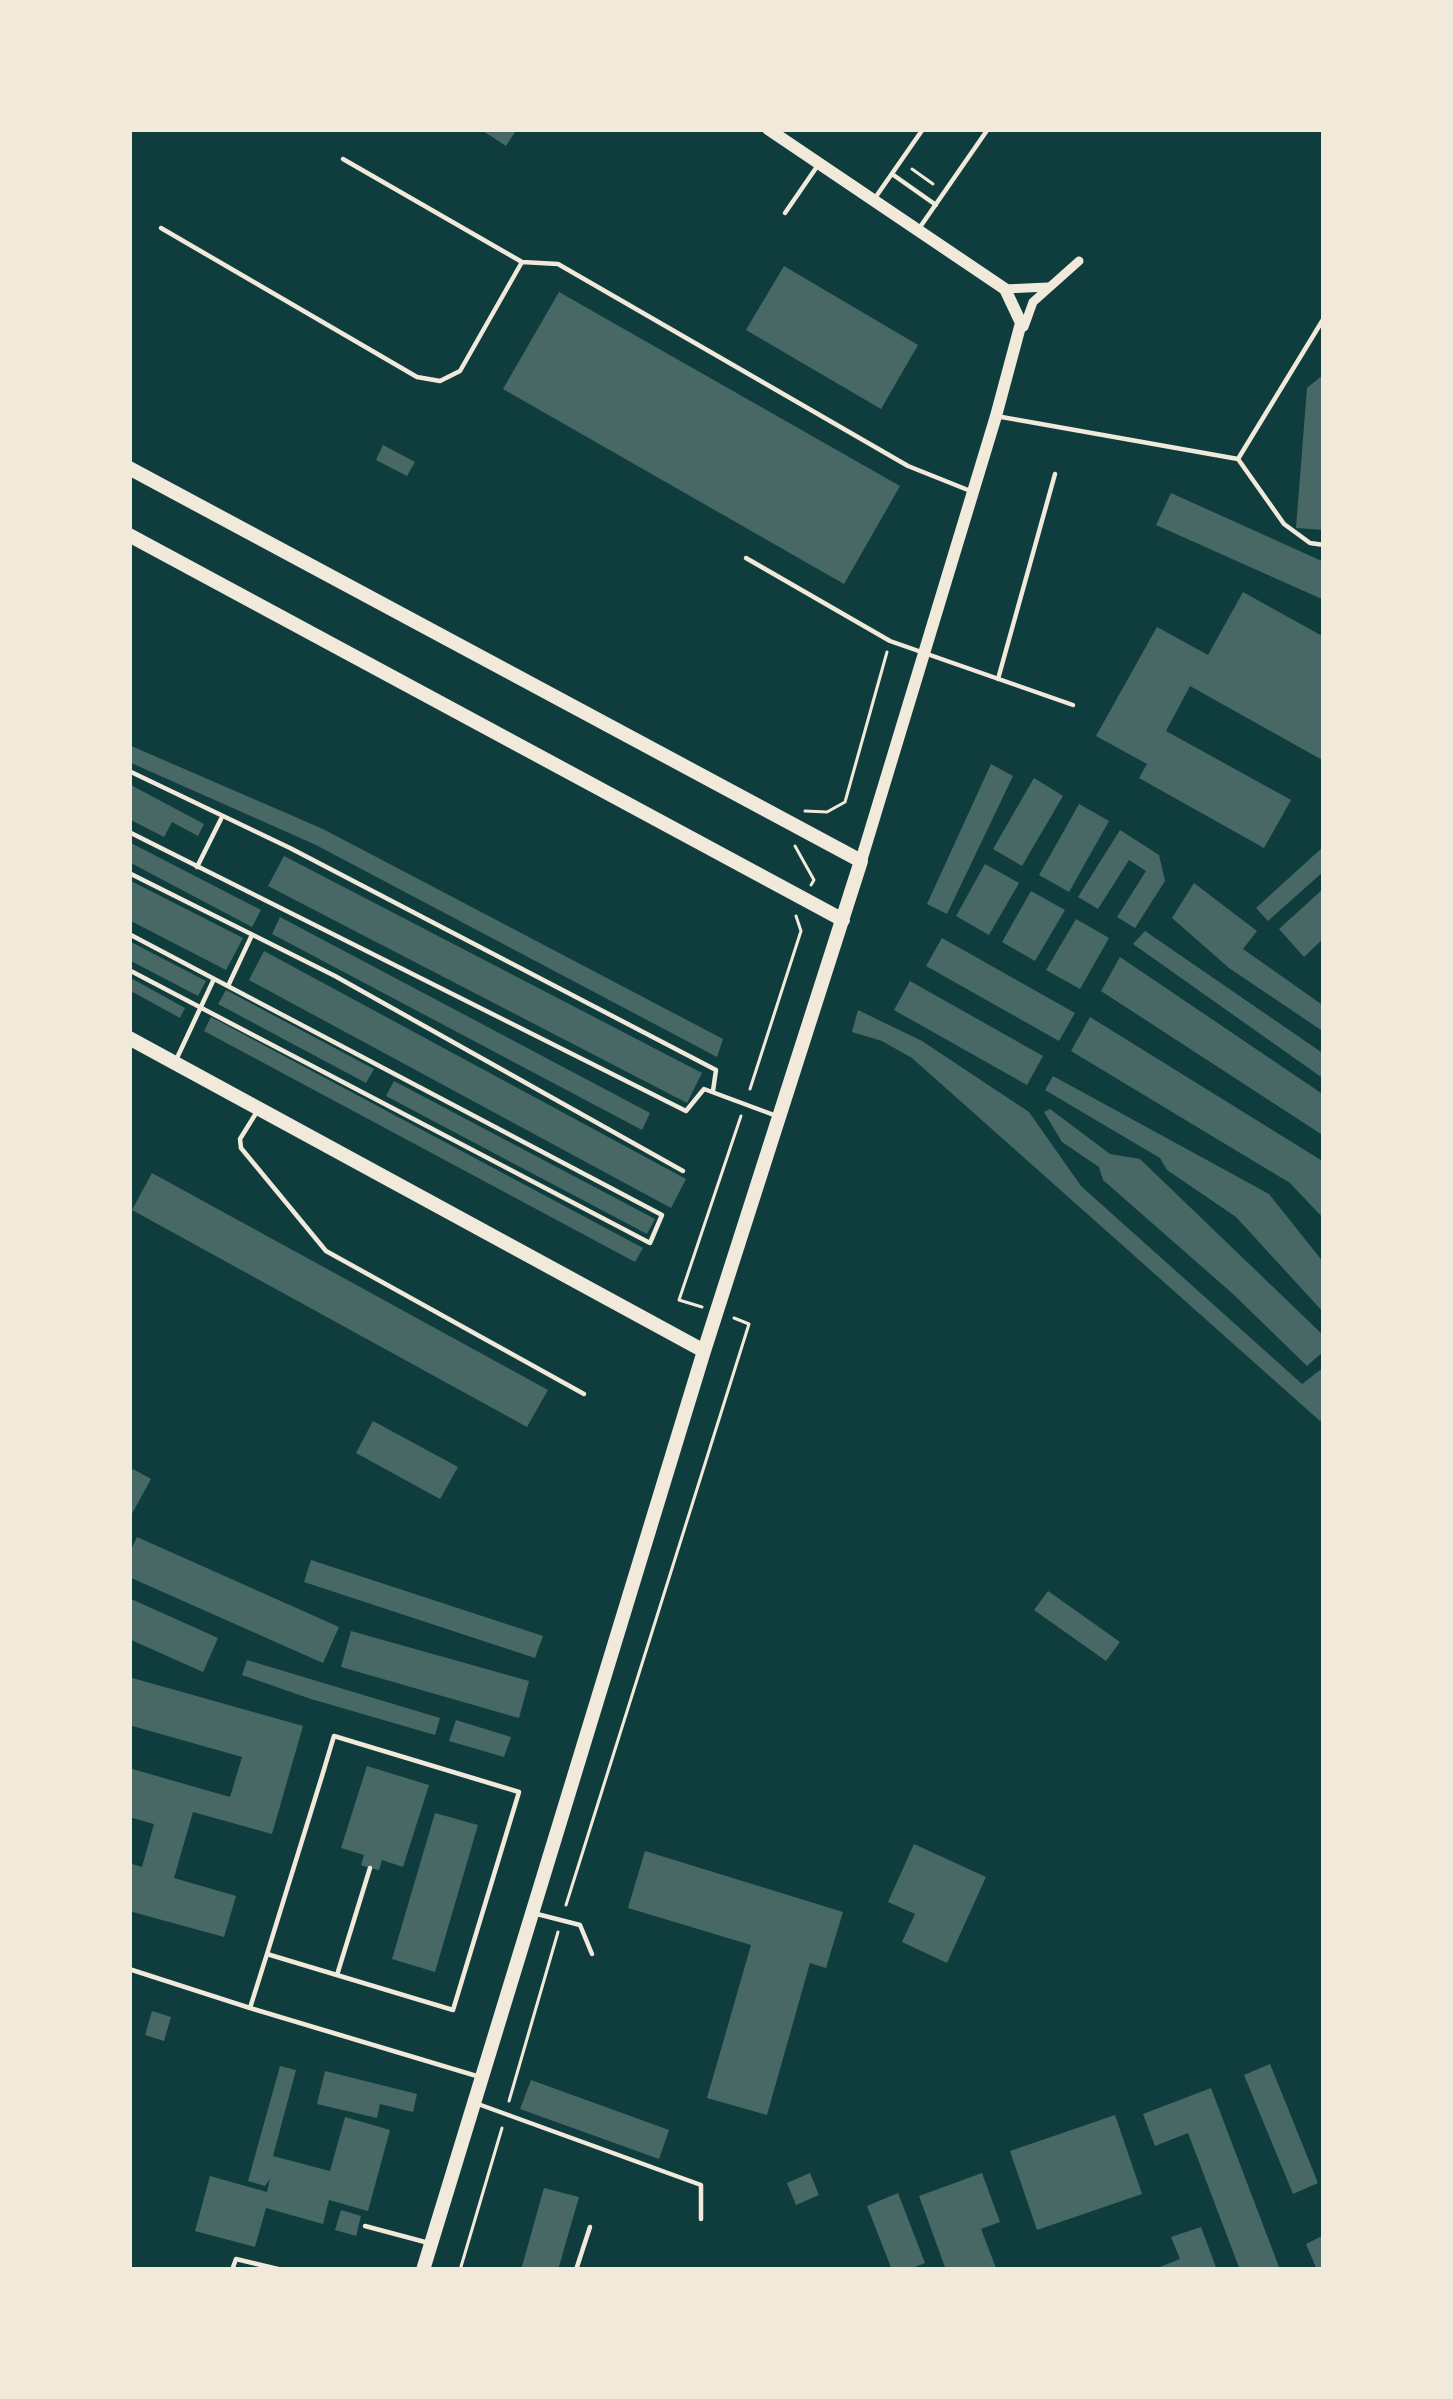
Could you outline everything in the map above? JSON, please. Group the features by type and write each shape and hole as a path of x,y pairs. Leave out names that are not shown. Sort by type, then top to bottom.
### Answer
{"main road":[{"path":"129,468 861,861 704,1351 423,2270"},
{"path":"129,535 843,920"},
{"path":"129,1038 704,1351"}],"street":[{"path":"768,129 1005,289 1021,323 1018,343"},
{"path":"861,861 1018,343 1033,302 1079,261"},
{"path":"1005,289 1048,287"}],"lane":[{"path":"874,200 923,129"},
{"path":"919,230 988,129"},
{"path":"343,159 522,262 558,264 908,466 973,492"},
{"path":"785,213 819,163"},
{"path":"892,175 936,205"},
{"path":"161,228 417,377 440,381 460,371 522,262"},
{"path":"1238,459 1324,318"},
{"path":"996,416 1238,459 1284,524 1310,544 1324,545"},
{"path":"998,679 1055,474"},
{"path":"746,558 890,641 1073,705"},
{"path":"129,771 290,848 716,1070 713,1090"},
{"path":"196,867 222,817"},
{"path":"129,832 686,1111 704,1089 780,1118"},
{"path":"129,873 335,976 683,1171"},
{"path":"129,934 662,1215 650,1243 129,970"},
{"path":"228,986 252,935"},
{"path":"175,1063 214,979"},
{"path":"258,1110 240,1139 241,1148 326,1251 584,1394"},
{"path":"250,2008 266,1954 334,1736 519,1792 453,2010 266,1954"},
{"path":"337,1975 370,1868"},
{"path":"531,1912 580,1925 592,1954"},
{"path":"129,1969 480,2077"},
{"path":"472,2102 701,2185 701,2219"},
{"path":"365,2226 430,2244"},
{"path":"576,2270 590,2227"},
{"path":"232,2270 236,2259 282,2270"}],"path":[{"path":"901,161 945,192"},
{"path":"804,813 806,809 837,808 844,802 890,641"},
{"path":"852,776 863,780"},
{"path":"791,839 814,880 811,887"}],"building":[{"path":"480,129 517,129 506,146"},
{"path":"784,266 918,345 881,409 746,330"},
{"path":"559,292 900,486 844,584 503,389"},
{"path":"1324,374 1324,530 1296,528 1307,388"},
{"path":"383,445 415,462 407,476 376,460"},
{"path":"1171,493 1324,562 1324,600 1156,525"},
{"path":"1243,592 1324,637 1324,761 1190,686 1166,731 1291,800 1264,848 1139,778 1147,764 1096,736 1157,627 1208,655"},
{"path":"129,745 323,829 723,1039 717,1057 316,845 129,762"},
{"path":"991,764 1013,776 947,914 927,904"},
{"path":"1034,778 1063,796 1022,866 993,849"},
{"path":"129,784 204,824 198,836 172,822 164,837 129,819"},
{"path":"1079,804 1109,821 1069,892 1039,875"},
{"path":"1120,830 1159,855 1165,881 1135,928 1117,917 1146,871 1129,860 1098,909 1078,897"},
{"path":"129,842 261,910 252,927 129,862"},
{"path":"1324,846 1324,871 1268,921 1256,908"},
{"path":"284,856 702,1073 687,1103 268,886"},
{"path":"985,864 1019,883 989,935 956,916"},
{"path":"129,880 243,938 226,970 129,920"},
{"path":"1194,883 1257,931 1243,949 1324,1006 1324,1032 1229,968 1172,918"},
{"path":"1324,888 1324,938 1304,957 1279,929"},
{"path":"1031,891 1065,910 1035,961 1002,942"},
{"path":"280,917 650,1113 642,1130 272,934"},
{"path":"1076,919 1109,938 1080,989 1046,970"},
{"path":"1145,931 1324,1054 1324,1079 1133,944"},
{"path":"942,938 1075,1013 1059,1041 926,966"},
{"path":"129,941 206,981 198,996 129,960"},
{"path":"264,951 686,1179 671,1208 249,980"},
{"path":"1120,957 1324,1095 1324,1136 1101,991"},
{"path":"129,977 185,1008 180,1018 129,990"},
{"path":"910,981 1043,1056 1027,1085 894,1010"},
{"path":"226,990 374,1069 366,1083 218,1004"},
{"path":"858,1010 922,1041 1029,1112 1081,1186 1302,1384 1324,1367 1324,1418 1320,1421 912,1058 882,1041 852,1032"},
{"path":"211,1017 643,1248 635,1262 204,1031"},
{"path":"1090,1017 1324,1162 1324,1219 1290,1183 1071,1051"},
{"path":"1053,1076 1269,1194 1324,1263 1324,1313 1236,1217 1167,1170 1160,1158 1045,1090"},
{"path":"394,1081 655,1219 647,1234 386,1096"},
{"path":"1050,1109 1110,1154 1140,1159 1324,1336 1324,1351 1307,1366 1103,1180 1099,1167 1062,1142 1044,1112"},
{"path":"152,1173 548,1390 527,1427 132,1210"},
{"path":"373,1421 458,1467 440,1499 356,1453"},
{"path":"133,1469 151,1479 129,1519 129,1477"},
{"path":"137,1537 339,1627 323,1663 129,1577 129,1554"},
{"path":"311,1560 543,1636 535,1658 304,1582"},
{"path":"1048,1591 1120,1642 1106,1661 1034,1610"},
{"path":"129,1598 218,1638 203,1672 129,1639"},
{"path":"351,1631 529,1681 519,1718 341,1667"},
{"path":"247,1660 440,1718 435,1735 242,1675"},
{"path":"129,1677 303,1726 272,1834 193,1812 174,1878 236,1896 224,1937 129,1911 129,1863 142,1867 154,1824 129,1817 129,1768 230,1797 242,1757 129,1725"},
{"path":"456,1720 511,1737 504,1757 449,1741"},
{"path":"367,1766 429,1785 403,1867 382,1860 379,1870 370,1868 361,1865 364,1855 341,1848"},
{"path":"435,1813 478,1825 435,1972 392,1959"},
{"path":"914,1844 986,1877 947,1963 902,1942 915,1914 888,1902"},
{"path":"645,1851 843,1912 826,1968 810,1963 767,2115 707,2098 751,1945 628,1908"},
{"path":"152,2011 171,2017 164,2041 145,2035"},
{"path":"1270,2064 1318,2183 1293,2194 1244,2075"},
{"path":"280,2066 296,2070 273,2156 330,2171 345,2117 390,2130 368,2211 329,2200 323,2224 266,2208 255,2247 195,2231 210,2176 267,2192 270,2179 265,2186 248,2181"},
{"path":"325,2071 417,2094 413,2112 380,2104 377,2118 317,2104"},
{"path":"531,2080 669,2130 659,2159 520,2109"},
{"path":"1211,2088 1279,2267 1240,2270 1188,2133 1155,2146 1143,2114"},
{"path":"1115,2115 1142,2194 1037,2230 1010,2151"},
{"path":"810,2173 819,2195 796,2205 787,2183"},
{"path":"982,2173 1000,2222 981,2229 996,2268 946,2270 919,2196"},
{"path":"544,2188 579,2197 558,2270 521,2270"},
{"path":"898,2193 925,2263 907,2270 892,2270 867,2206"},
{"path":"341,2210 361,2216 356,2236 335,2230"},
{"path":"1201,2227 1217,2270 1152,2270 1180,2259 1171,2237"},
{"path":"1324,2235 1324,2267 1317,2270 1306,2244"}]}
